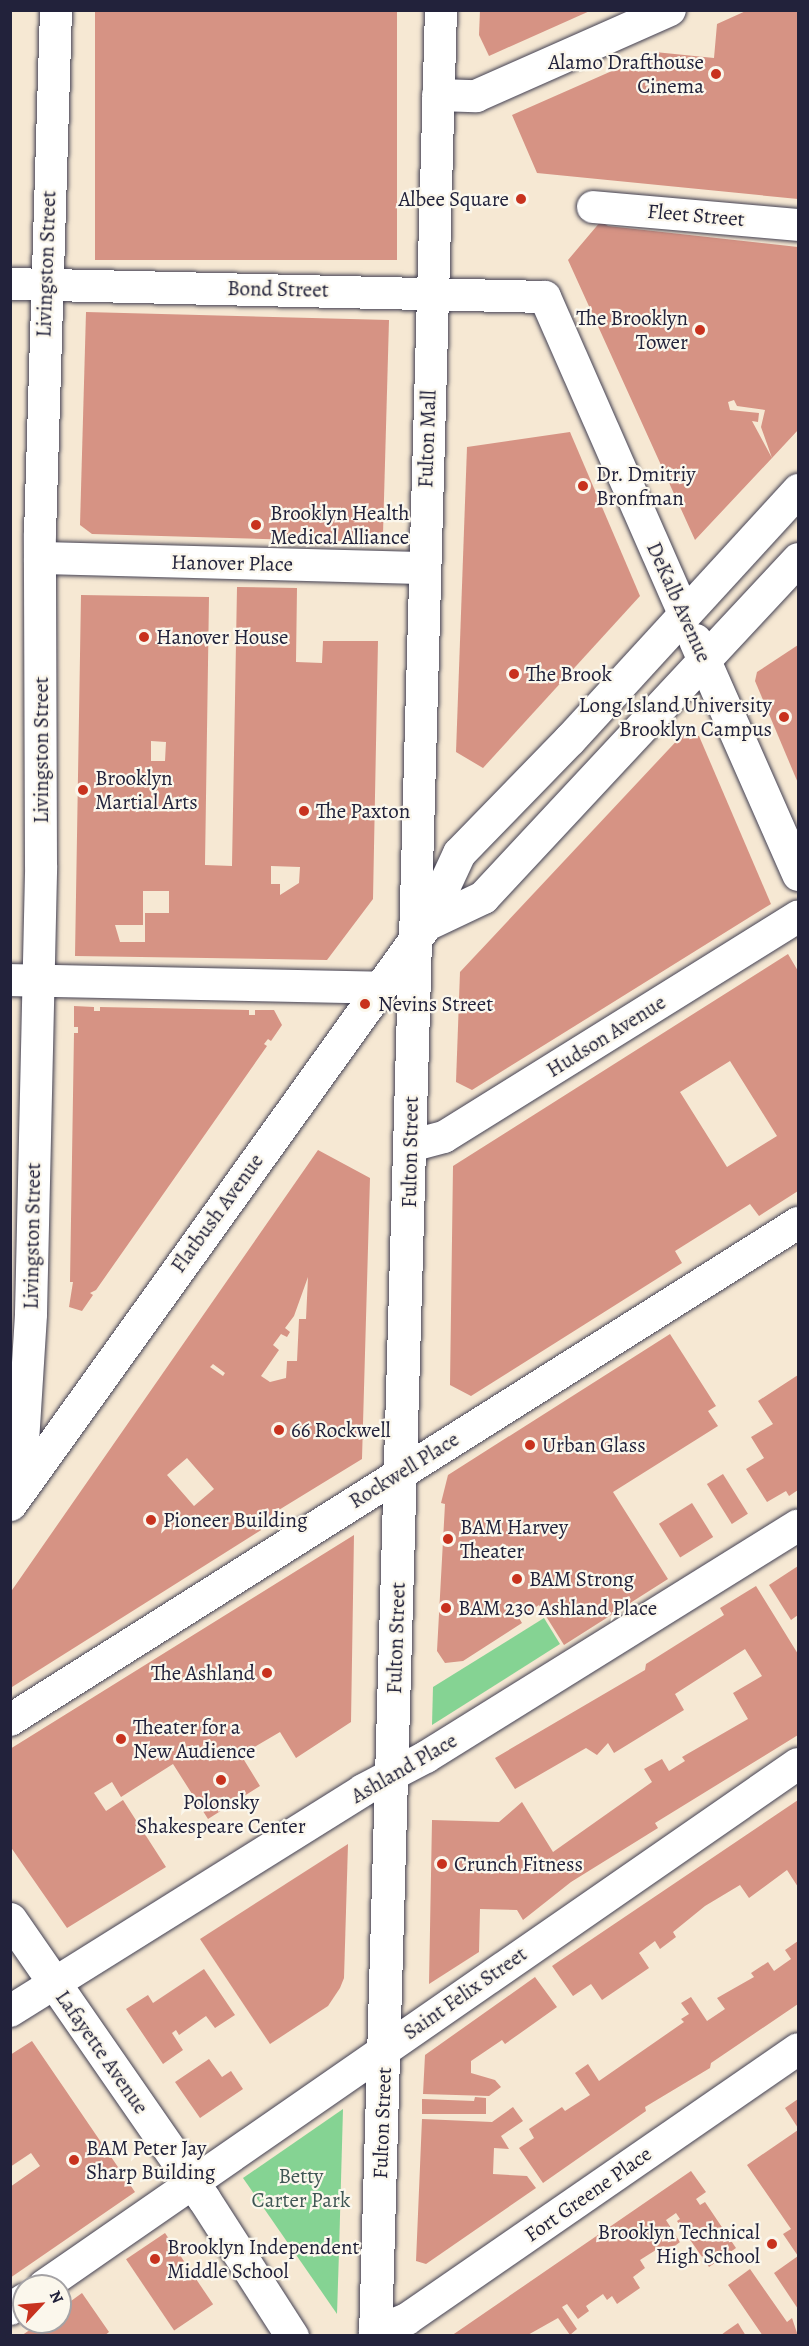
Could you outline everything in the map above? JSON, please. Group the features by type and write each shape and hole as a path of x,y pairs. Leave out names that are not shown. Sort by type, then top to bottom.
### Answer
{"main road":[{"path":"420,932 459,853 570,739 798,490"},
{"path":"420,932 483,897 798,559"},
{"name":"DeKalb Avenue","path":"684,613 798,874"},
{"name":"Flatbush Avenue","path":"15,1497 420,932"},
{"name":"Fulton Street","path":"375,2334 410,1146 420,932"},
{"name":"Lafayette Avenue","path":"10,1919 193,2184 292,2336"}],"street":[{"name":"Livingston Street","path":"15,1497 31,1314 24,980 42,866 40,558 45,284 56,10"},
{"name":"Fulton Mall","path":"420,932 423,568 441,10"},
{"path":"438,95 476,96 670,10"},
{"name":"Fleet Street","path":"593,207 798,225"},
{"name":"Bond Street","path":"10,284 432,292 545,297"},
{"name":"DeKalb Avenue","path":"545,297 684,613"},
{"name":"Hanover Place","path":"40,558 423,568"},
{"name":"Hudson Avenue","path":"410,1146 444,1137 798,917"},
{"path":"24,980 379,988"},
{"name":"Rockwell Place","path":"10,1720 401,1471 798,1223"},
{"name":"Ashland Place","path":"10,2011 390,1775 426,1757 798,1525"},
{"name":"Saint Felix Street","path":"62,2274 798,1764"},
{"name":"Fort Greene Place","path":"375,2334 407,2319 798,2049"}],"green space":[{"path":"544,1618 560,1644 432,1725 433,1687"},
{"name":"Betty Carter Park","path":"343,2109 339,2252 337,2314 243,2178"}],"building":[{"path":"95,10 397,10 397,260 95,260"},
{"path":"480,10 592,10 489,56 479,35"},
{"path":"748,10 798,10 798,199 537,173 512,115 655,52 714,58 717,24"},
{"name":"The Brooklyn Tower","path":"601,221 608,226 798,247 798,430 772,458 695,540 568,260","holes":["734,400 737,406 765,410 761,427 772,458 752,421 758,422 759,413 730,410 728,402"]},
{"path":"86,312 389,320 383,534 369,542 92,534 80,525"},
{"name":"The Brook","path":"570,432 640,596 483,768 456,752 467,447"},
{"path":"237,587 297,588 296,662 322,663 323,641 378,641 373,899 327,960 75,956 81,595 209,597 205,865 232,866","holes":["151,741 166,742 165,761 151,761","271,866 300,867 299,883 280,895 280,884 271,884","143,891 169,891 169,913 145,913 145,942 120,942 115,925 143,925"]},
{"name":"Long Island University Brooklyn Campus","path":"798,645 798,783 755,681 757,672"},
{"path":"684,733 699,736 771,904 472,1090 456,1082 460,972"},
{"path":"788,954 798,971 798,1191 759,1216 750,1204 675,1251 682,1263 471,1396 450,1385 453,1166","holes":["730,1061 777,1136 727,1167 680,1092"]},
{"path":"74,1006 94,1007 94,1011 100,1011 100,1007 249,1010 249,1015 255,1015 255,1010 274,1010 282,1025 271,1041 268,1039 264,1044 267,1046 96,1290 90,1293 93,1295 82,1311 69,1307 73,1282 70,1282 74,1033 78,1033 78,1027 74,1027"},
{"path":"318,1150 370,1178 362,1459 269,1516 274,1522 12,1687 10,1593","holes":["308,1277 306,1319 299,1319 297,1361 287,1361 286,1378 270,1382 261,1376 279,1350 273,1345 281,1334 287,1337 290,1332 285,1328 294,1316","213,1364 225,1373 223,1376 210,1367","187,1458 214,1489 194,1506 167,1475"]},
{"path":"670,1334 716,1406 708,1411 718,1426 613,1492 668,1579 564,1645 539,1605 519,1618 522,1623 463,1661 445,1663 437,1651 445,1504 441,1503 448,1475"},
{"path":"798,1375 798,1490 789,1496 786,1491 767,1502 746,1469 764,1458 751,1437 773,1424 758,1401"},
{"path":"723,1474 748,1514 732,1524 707,1484"},
{"path":"692,1503 713,1537 680,1558 659,1524"},
{"path":"354,1535 351,1722 296,1758 280,1732 241,1755 260,1786 208,1819 173,1764 121,1797 112,1782 94,1793 106,1811 123,1800 166,1867 67,1928 10,1846 10,1749"},
{"path":"798,1566 798,1615 791,1620 769,1585"},
{"path":"756,1586 798,1654 798,1735 655,1823 658,1828 571,1882 523,1920 517,1910 480,1909 479,1952 429,1984 432,1820 499,1822 522,1802 553,1852 652,1782 644,1769 662,1759 669,1771 685,1761 682,1757 748,1719 733,1693 762,1676 745,1649 675,1694 684,1710 614,1753 608,1743 597,1755 586,1748 515,1789 495,1758 645,1670 646,1664 724,1615 720,1608"},
{"path":"798,1800 798,1887 787,1870 749,1898 740,1885 705,1906 673,1932 676,1937 660,1949 655,1941 639,1953 649,1968 602,2000 591,1984 573,1996 552,1966"},
{"path":"348,1844 344,1978 328,2006 270,2044 200,1939"},
{"path":"798,1941 798,2004 711,2063 710,2068 645,2107 646,2111 543,2183 519,2148 534,2138 529,2129 562,2107 565,2111 590,2095 575,2073 588,2064 599,2081 684,2022 681,2019 689,2014 681,2003 691,1997 707,2021 725,2009 717,1998 754,1977 751,1973 768,1962 774,1971 791,1959 785,1950"},
{"path":"204,1969 235,2015 215,2028 206,2016 179,2035 176,2030 172,2033 183,2050 163,2064 126,2009 148,1995 153,2003"},
{"path":"535,1977 557,2007 505,2044 502,2040 471,2061 471,2073 495,2080 501,2087 489,2096 423,2094 425,2055"},
{"name":"BAM Peter Jay Sharp Building","path":"32,2041 135,2192 16,2274 12,2274 10,2278 10,2187 40,2166 31,2153 10,2167 10,2055"},
{"path":"209,2059 222,2077 231,2071 243,2089 200,2118 175,2082"},
{"path":"475,2097 486,2098 486,2114 422,2114 422,2099 474,2101"},
{"path":"798,2099 798,2128 785,2108"},
{"path":"513,2107 523,2121 501,2136 509,2149 494,2148 493,2174 527,2176 536,2188 426,2264 416,2261 422,2119 492,2122"},
{"path":"798,2130 798,2256 783,2234 791,2229 747,2165"},
{"path":"691,2171 706,2192 696,2199 700,2205 705,2202 736,2248 709,2267 677,2221 680,2219 676,2213 666,2220 680,2242 664,2254 659,2248 640,2260 645,2268 633,2277 640,2288 617,2304 612,2296 607,2300 603,2294 586,2306 589,2311 578,2319 567,2304 562,2307 577,2329 570,2335 558,2318 526,2336 451,2336"},
{"path":"165,2233 213,2304 174,2331 126,2259"},
{"path":"798,2256 798,2309 774,2273"},
{"path":"750,2269 787,2322 792,2318 798,2336 763,2336 728,2285"},
{"path":"82,2293 109,2332 104,2336 21,2336 24,2334 72,2334 72,2300"},
{"path":"738,2323 746,2336 720,2336 725,2332"}],"place":[{"name":"Alamo Drafthouse Cinema","path":"716,74"},
{"name":"Albee Square","path":"521,199"},
{"name":"The Brooklyn Tower","path":"700,330"},
{"name":"Dr. Dmitriy Bronfman","path":"583,486"},
{"name":"Brooklyn Health Medical Alliance","path":"256,525"},
{"name":"Hanover House","path":"144,637"},
{"name":"The Brook","path":"514,674"},
{"name":"Long Island University Brooklyn Campus","path":"784,717"},
{"name":"Brooklyn Martial Arts","path":"83,790"},
{"name":"The Paxton","path":"304,811"},
{"name":"Nevins Street","path":"365,1004"},
{"name":"66 Rockwell","path":"279,1430"},
{"name":"Urban Glass","path":"530,1445"},
{"name":"Pioneer Building","path":"151,1520"},
{"name":"BAM Harvey Theater","path":"448,1539"},
{"name":"BAM Strong","path":"517,1579"},
{"name":"BAM 230 Ashland Place","path":"446,1608"},
{"name":"The Ashland","path":"267,1673"},
{"name":"Theater for a New Audience","path":"121,1739"},
{"name":"Polonsky Shakespeare Center","path":"221,1780"},
{"name":"Crunch Fitness","path":"442,1864"},
{"name":"BAM Peter Jay Sharp Building","path":"74,2160"},
{"name":"Brooklyn Technical High School","path":"772,2244"},
{"name":"Brooklyn Independent Middle School","path":"155,2259"}]}
